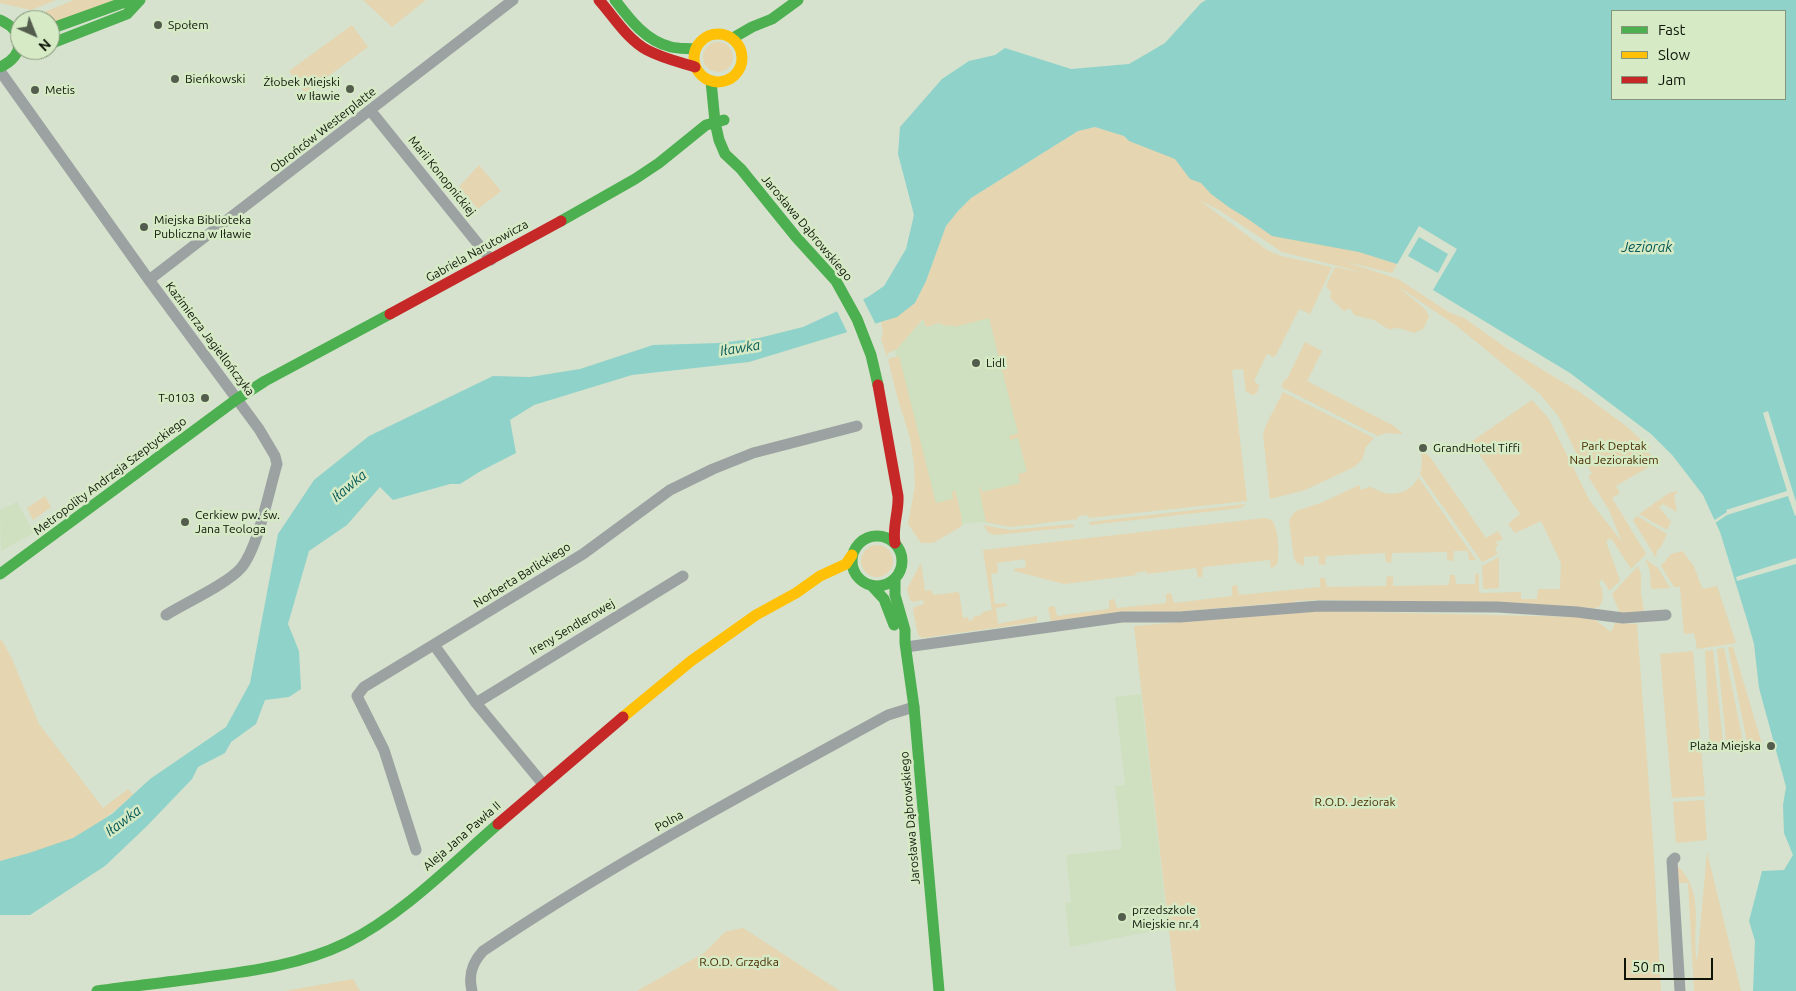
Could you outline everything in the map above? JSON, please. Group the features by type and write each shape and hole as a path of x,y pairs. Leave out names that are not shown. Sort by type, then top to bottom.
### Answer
{"main road":[{"path":"60,25 122,3 140,0"},
{"path":"60,40 127,14 140,0"},
{"path":"599,0 628,34 641,46 695,67"},
{"path":"615,0 650,38 673,48 695,49"},
{"path":"733,38 752,27 772,19 798,0"},
{"path":"741,50 756,39 772,19"},
{"path":"716,33 725,34 733,38 741,50 742,60 740,69 733,77 724,81 711,81 699,73 695,67 693,58 695,49 700,41 707,36 716,33"},
{"path":"0,66 8,64 12,60"},
{"name":"Jarosława Dąbrowskiego","path":"711,81 720,121"},
{"name":"Jarosława Dąbrowskiego","path":"724,81 719,140 725,154 741,169 790,231 836,281 845,296 871,355 880,392 898,495 898,507 893,534 894,543"},
{"name":"Gabriela Narutowicza","path":"237,399 265,381 491,260 635,179 659,163 695,132 720,121"},
{"name":"Metropolity Andrzeja Szeptyckiego","path":"0,574 237,399"},
{"name":"Jarosława Dąbrowskiego","path":"874,536 880,530 894,479"},
{"path":"874,536 881,536 894,543 899,548 902,561 902,568 895,579 884,586 872,586 858,578 852,564 852,555 860,542 874,536"},
{"name":"Aleja Jana Pawła II","path":"97,991 258,970 311,957 346,943 384,920 409,901 543,784 691,661 750,620 796,593 820,576 846,564 852,555"},
{"name":"Aleja Jana Pawła II","path":"796,593 850,578 858,578"},
{"name":"Jarosława Dąbrowskiego","path":"895,579 895,595 905,630 914,707 938,991"},
{"name":"Jarosława Dąbrowskiego","path":"872,586 884,599 897,632 906,645"}],"street":[{"name":"Obrońców Westerplatte","path":"149,280 514,0"},
{"name":"Kazimierza Jagiellończyka","path":"0,71 149,280 259,429 275,456 277,464 250,554 240,570 225,581 166,614"},
{"name":"Marii Konopnickiej","path":"370,110 491,260"},
{"name":"Norberta Barlickiego","path":"416,850 384,750 357,696 364,687 582,554 670,490 713,469 753,453 857,426"},
{"name":"Ireny Sendlerowej","path":"476,703 683,576"},
{"path":"906,645 1122,617 1180,617 1320,606 1497,607 1576,612 1622,618 1666,615"},
{"path":"434,645 476,703 543,784"},
{"name":"Polna","path":"472,991 470,982 471,971 475,960 483,951 567,896 636,854 888,715 914,707"},
{"path":"1674,858 1672,861 1672,883 1680,991"}],"shaded area":[{"path":"994,309 1047,523 1010,527 983,522 966,523 933,543 915,436 895,351 924,319 926,327"},
{"path":"17,502 34,533 1,551 0,510"},
{"path":"1141,694 1168,928 1070,947 1065,903 1071,902 1066,855 1122,849 1115,786 1125,785 1115,697"}],"green space":[{"path":"0,0 56,0 31,10 0,3"},
{"path":"74,0 117,0 60,21 60,10 49,10"},
{"path":"363,0 426,0 392,27"},
{"path":"352,25 368,47 305,93 289,71"},
{"path":"718,42 729,46 733,57 729,68 718,72 707,68 703,57 707,46"},
{"name":"Park Deptak Nad Jeziorakiem","path":"1095,127 1124,136 1129,141 1175,158 1318,235 1397,264 1392,273 1343,261 1398,279 1450,313 1464,318 1508,349 1581,393 1626,426 1650,448 1647,451 1657,462 1616,486 1620,493 1612,498 1646,554 1631,569 1611,538 1606,541 1620,581 1609,590 1602,579 1599,583 1603,592 1603,598 1599,607 1595,608 1522,604 1320,600 1296,601 1293,604 1280,605 1278,603 1174,612 1135,611 1051,621 1048,609 1050,606 1055,607 1057,616 1109,609 1109,600 1114,599 1117,608 1166,603 1166,594 1171,593 1174,603 1232,596 1232,586 1237,585 1239,595 1320,587 1320,578 1325,578 1327,587 1386,586 1387,576 1393,577 1393,586 1449,585 1450,575 1455,575 1456,584 1475,584 1475,575 1479,573 1479,593 1521,592 1521,599 1537,599 1538,589 1560,589 1561,563 1541,521 1515,533 1508,524 1520,514 1471,442 1532,400 1549,419 1590,501 1622,542 1609,510 1588,476 1592,474 1583,455 1578,457 1559,417 1540,394 1458,327 1396,285 1426,310 1429,317 1423,329 1414,333 1399,328 1388,329 1374,320 1354,315 1350,308 1344,311 1330,298 1331,292 1326,286 1335,267 1366,273 1282,252 1219,210 1199,200 1267,250 1281,256 1332,267 1310,314 1299,309 1276,355 1274,357 1267,354 1254,381 1259,385 1257,393 1253,395 1246,392 1243,369 1232,370 1247,501 1089,518 1088,515 1078,516 1078,519 1010,527 986,522 978,484 982,492 1020,483 1018,474 1027,472 1018,438 1010,440 1009,436 1018,433 989,318 954,327 953,325 946,326 939,323 926,327 923,319 897,349 888,353 887,357 881,339 883,333 881,321 886,321 915,303 926,281 946,226 971,198 1078,131"},
{"path":"479,165 501,191 478,209 459,187"},
{"path":"1305,342 1322,351 1307,381 1394,426 1402,433 1386,433 1378,436 1281,387 1285,379 1287,379"},
{"path":"899,356 936,503 953,499 952,492 955,490 961,514 962,526 933,543 921,543 908,524 915,486 914,464 910,438 888,359"},
{"path":"1283,392 1374,438 1366,447 1362,460 1354,467 1305,490 1270,499 1263,434"},
{"path":"1423,451 1430,457 1486,538 1498,531 1503,539 1496,542 1498,546 1495,548 1498,554 1482,562 1420,474 1421,453"},
{"path":"1418,477 1476,560 1469,560 1468,551 1454,551 1453,561 1447,560 1447,552 1392,553 1391,563 1386,562 1385,553 1326,556 1325,565 1319,564 1319,556 1304,557 1304,566 1297,563 1294,558 1289,521 1296,511 1321,503 1359,485 1361,490 1370,487 1390,494 1400,493 1409,489"},
{"path":"1676,491 1677,493 1674,495 1677,512 1663,504 1659,507 1671,522 1667,530 1639,514 1669,493"},
{"path":"45,496 51,507 33,520 27,508"},
{"path":"1246,504 1241,508 1090,525 1089,522"},
{"path":"1637,516 1667,534 1661,547 1657,550 1656,558 1633,520"},
{"path":"1265,518 1271,520 1275,525 1277,536 1278,560 1277,564 1271,569 1270,560 1203,567 1202,577 1198,577 1196,568 1146,574 1148,571 1135,573 1137,575 1064,584 1014,571 1014,569 1026,567 1025,559 997,563 998,573 991,574 995,604 1006,603 1007,606 996,608 998,624 1037,616 1037,622 922,638 918,635 913,610 914,607 924,604 923,600 913,602 910,600 907,589 921,563 925,591 932,590 933,595 959,592 963,618 968,617 969,621 983,612 992,610 983,550"},
{"path":"1073,524 1074,527 995,535 989,533 983,525 1010,530"},
{"path":"877,545 889,549 893,561 889,573 877,577 865,573 861,561 865,549"},
{"path":"1683,551 1694,567 1703,589 1717,586 1736,643 1697,649 1694,633 1684,634 1680,587 1674,587 1661,566 1671,554"},
{"path":"1499,557 1499,588 1483,589 1482,566"},
{"path":"1645,559 1658,568 1670,588 1651,589 1650,571"},
{"path":"1638,566 1641,575 1644,612 1620,613 1612,594"},
{"name":"R.O.D. Jeziorak","path":"1319,611 1576,617 1595,620 1611,632 1615,623 1637,624 1653,842 1661,991 1176,991 1134,626"},
{"path":"2,640 39,724 103,808 128,789 133,795 105,818 74,838 47,849 0,861 0,641"},
{"path":"1728,647 1733,647 1762,744 1748,747"},
{"path":"1724,648 1744,747 1727,750 1717,649"},
{"path":"1713,650 1724,751 1710,753 1705,651"},
{"path":"1693,651 1705,796 1672,798 1660,654"},
{"path":"1704,800 1707,840 1676,843 1673,802"},
{"path":"1707,852 1741,991 1694,991 1688,883 1675,883 1675,863 1685,874 1694,898 1697,963"},
{"name":"R.O.D. Grządka","path":"743,928 840,991 637,991 704,953 725,932"},
{"path":"353,979 360,991 285,991"}],"water":[{"name":"Jeziorak","path":"1206,0 1796,0 1796,991 1753,991 1755,941 1749,921 1762,871 1784,870 1793,855 1784,833 1783,805 1786,787 1759,688 1754,644 1720,532 1703,495 1673,456 1651,434 1570,373 1433,290 1397,264 1359,252 1272,236 1211,194 1201,183 1190,179 1175,159 1129,141 1124,136 1095,127 1078,131 971,198 946,226 926,281 915,303 897,317 749,362 632,375 534,405 510,420 516,453 460,484 450,484 393,500 380,487 347,525 309,551 288,624 299,651 301,689 289,697 265,700 256,724 231,742 225,753 198,767 192,779 105,866 30,915 0,915 0,861 73,838 112,814 150,779 226,727 250,683 278,534 314,480 369,436 493,376 530,377 580,369 653,345 720,343 759,338 803,327 868,297 884,286 906,249 914,215 898,154 900,127 942,79 969,61 995,55 1005,48 1071,69 1129,64 1165,43 1201,3"}],"pier":[{"path":"1419,226 1457,249 1433,290 1396,266","holes":["1419,237 1448,254 1438,273 1408,256"]},
{"path":"862,297 876,325 848,334 836,309"},
{"path":"1768,411 1796,502 1796,515 1788,496 1727,515 1715,523 1713,521 1727,512 1726,510 1787,491 1763,413"},
{"path":"1796,558 1796,564 1737,581 1736,577"}],"traffic: fast":[{"path":"60,25 122,3 137,0"},
{"path":"60,40 127,14 140,0"},
{"path":"615,0 639,29 654,40 671,47 695,49"},
{"path":"733,38 752,27 772,19 798,0"},
{"path":"0,20 14,30 19,44 14,57 0,67"},
{"path":"711,81 715,122 719,140 725,154 741,169 796,237 836,281 857,319 871,355 878,385"},
{"path":"561,221 635,179 659,163 706,125 724,120"},
{"path":"0,574 237,399 265,381 390,314"},
{"path":"872,536 882,536 895,543 902,556 902,561 902,566 895,579 882,586 872,586 863,582 856,575 852,566 852,556 856,547 863,540 872,536"},
{"path":"895,579 895,595 905,630 905,643 914,707 939,991"},
{"path":"872,586 884,599 894,625"},
{"path":"97,991 260,969 330,950 367,932 406,904 498,824"}],"traffic: slow":[{"path":"713,34 723,34 732,38 738,44 742,58 738,72 732,78 723,82 713,82 704,78 698,72 694,63 694,53 698,44 704,38 713,34"},
{"path":"623,717 691,661 756,615 796,593 820,576 846,564 852,555"}],"traffic: jam":[{"path":"599,0 627,34 647,50 695,67"},
{"path":"390,314 561,221"},
{"path":"878,385 898,496 894,531 895,543"},
{"path":"498,824 623,717"}],"place":[{"name":"Społem","path":"158,25"},
{"name":"Bieńkowski","path":"175,79"},
{"name":"Żłobek Miejski w Iławie","path":"350,89"},
{"name":"Metis","path":"35,90"},
{"name":"Miejska Biblioteka Publiczna w Iławie","path":"144,227"},
{"name":"Lidl","path":"976,363"},
{"name":"T-0103","path":"205,398"},
{"name":"GrandHotel Tiffi","path":"1423,448"},
{"name":"Cerkiew pw. św. Jana Teologa","path":"185,522"},
{"name":"Plaża Miejska","path":"1771,746"},
{"name":"przedszkole Miejskie nr.4","path":"1122,917"}],"water label":[{"name":"Iławka","path":"740,348"},
{"name":"Iławka","path":"349,486"},
{"name":"Iławka","path":"123,821"}]}
